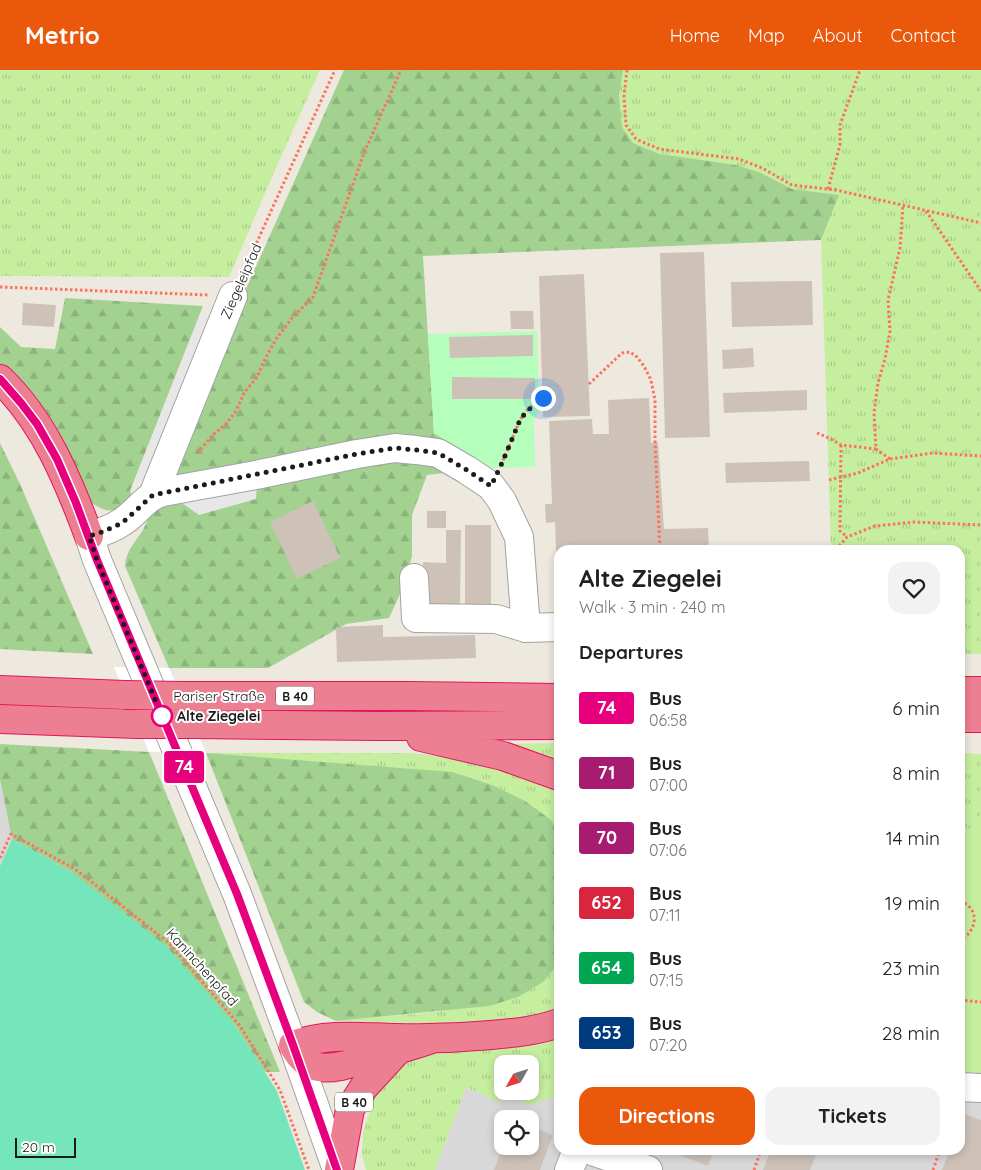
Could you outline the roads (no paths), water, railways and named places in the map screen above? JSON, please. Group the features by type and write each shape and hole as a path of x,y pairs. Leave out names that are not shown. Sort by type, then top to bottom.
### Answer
{"highway":[{"path":"0,379 28,411 47,440 57,459 89,536"},
{"name":"Pariser Straße","path":"0,690 182,696 554,698"},
{"path":"965,691 981,691"},
{"path":"965,718 981,718"},
{"name":"Pariser Straße","path":"0,719 137,724 554,725"},
{"name":"B 40","path":"377,726 503,756 554,774"},
{"path":"432,1040 340,1066 324,1068 314,1066 301,1058 293,1045 308,1040 334,1036 432,1040 514,1033 554,1024"},
{"name":"B 40","path":"338,1170 350,1109 369,1081 400,1048"}],"street":[{"name":"Ziegeleipfad","path":"153,495 233,296"},
{"path":"338,1170 234,885 97,560 89,536 122,523 153,495 395,448 438,453 491,486 502,500 519,537 526,628"},
{"path":"414,578 416,618 496,619 526,628 554,627"},
{"path":"965,1087 981,1088"},
{"path":"569,1170 575,1155"},
{"path":"604,1155 648,1170"}],"place":[{"name":"Alte Ziegelei","path":"162,716"}]}
